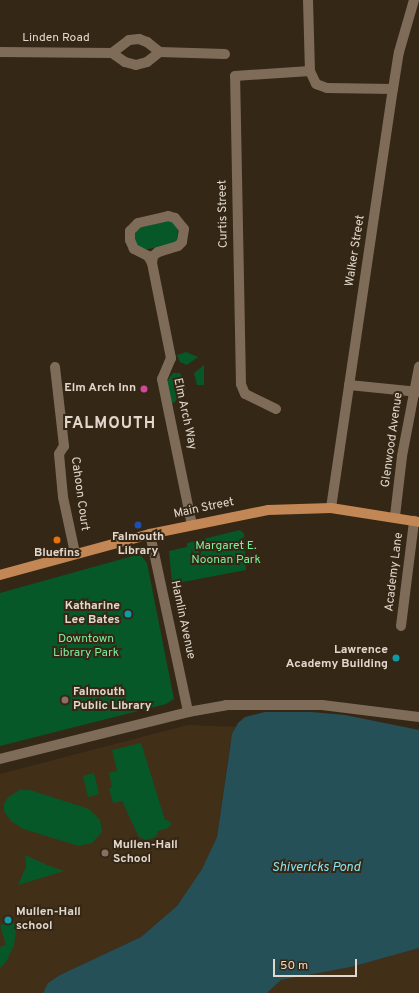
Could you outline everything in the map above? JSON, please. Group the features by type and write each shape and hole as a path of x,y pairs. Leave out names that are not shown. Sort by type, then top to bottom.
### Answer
{"main road":[{"name":"Main Street","path":"0,575 75,553 150,534 192,524 268,510 331,508 394,516 417,521"}],"street":[{"path":"308,0 310,71 314,82 323,88 393,89"},
{"name":"Walker Street","path":"331,508 348,385 399,52 414,0"},
{"path":"160,52 147,62 136,65 125,62 112,53 129,40 139,39 147,42 160,52 225,54"},
{"name":"Linden Road","path":"0,52 112,53"},
{"name":"Curtis Street","path":"276,408 245,394 241,384 234,76 310,71"},
{"path":"171,216 182,224 185,233 182,242 178,246 155,254 152,263 148,256 134,249 130,243 130,231 138,223 171,216"},
{"name":"Elm Arch Way","path":"152,263 170,358 162,376 163,385 172,415 192,524"},
{"name":"Cahoon Court","path":"55,367 64,446 59,454 63,497 75,553"},
{"name":"Glenwood Avenue","path":"394,516 419,367"},
{"path":"348,385 416,392"},
{"name":"Academy Lane","path":"401,626 417,521"},
{"name":"Hamlin Avenue","path":"150,534 188,712"},
{"path":"0,759 188,712 226,705 296,704 368,709 419,717"}],"shaded area":[{"name":"Mullen-Hall School","path":"188,725 236,727 230,744 217,837 202,869 177,906 141,937 60,975 48,983 43,993 0,993 0,774"},
{"path":"419,948 419,993 267,993 281,980 351,967"}],"green space":[{"path":"171,220 178,228 177,241 172,245 141,250 133,240 137,228"},
{"path":"186,352 198,357 187,365 180,362 177,355"},
{"path":"204,365 204,385 197,385 194,373"},
{"path":"173,373 180,373 186,384 186,389 174,403 171,402 166,382"},
{"name":"Margaret E. Noonan Park","path":"240,530 244,534 246,570 172,584 169,551 187,547 187,543"},
{"name":"Downtown Library Park","path":"140,554 147,563 174,699 166,704 0,746 0,593"},
{"path":"141,743 165,820 170,821 171,824 168,828 158,831 156,837 146,840 139,837 122,801 113,803 109,788 112,787 109,773 117,771 112,750"},
{"path":"94,773 99,794 88,797 83,776"},
{"path":"20,790 30,790 89,809 100,820 102,832 92,843 79,846 23,829 11,821 4,811 4,804 8,797"},
{"path":"25,855 64,871 18,885 26,867"},
{"path":"14,921 16,932 14,945 6,962 0,968 0,947 6,945 0,925"}],"water":[{"name":"Shivericks Pond","path":"265,712 311,712 345,715 419,730 419,948 351,967 281,980 267,993 43,993 48,983 60,975 141,937 177,906 202,869 217,837 232,734 238,723 245,717"}],"place":[{"name":"Elm Arch Inn","path":"144,389"},
{"name":"Falmouth Library","path":"138,525"},
{"name":"Bluefins","path":"57,540"},
{"name":"Katharine Lee Bates","path":"128,614"},
{"name":"Lawrence Academy Building","path":"396,658"},
{"name":"Falmouth Public Library","path":"65,700"},
{"name":"Mullen-Hall School","path":"105,853"},
{"name":"Mullen-Hall school","path":"8,920"}],"district":[{"name":"FALMOUTH","path":"110,424"}]}
